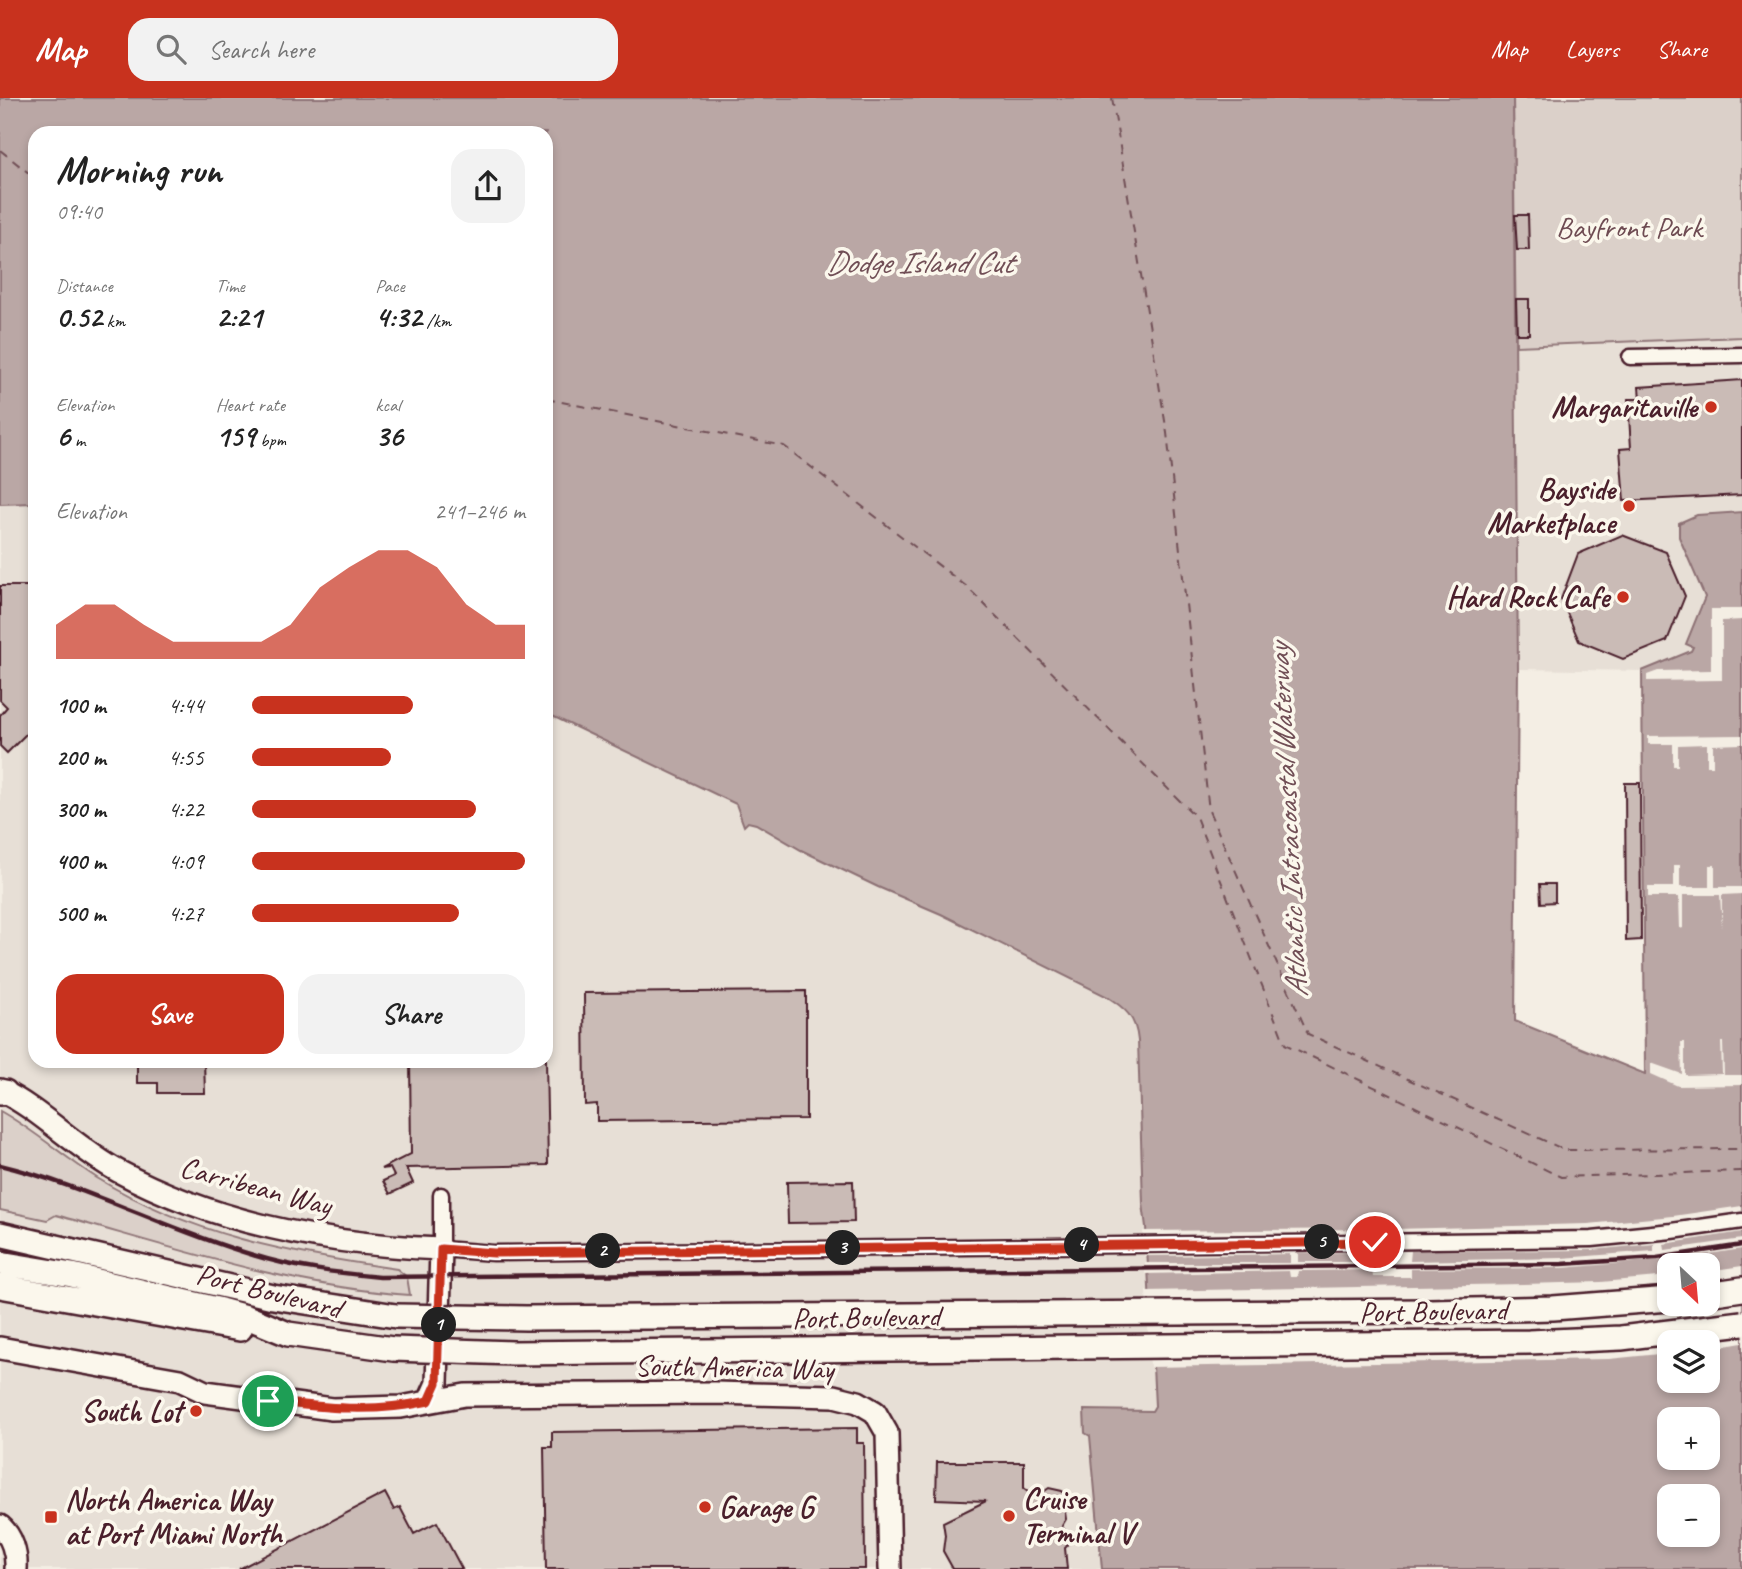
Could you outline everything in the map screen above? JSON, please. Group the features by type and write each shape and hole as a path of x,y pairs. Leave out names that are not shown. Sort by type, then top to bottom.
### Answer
{"main road":[{"name":"Port Boulevard","path":"0,1234 273,1297 396,1316 500,1319 1429,1311 1606,1305 1657,1300"},
{"name":"Port Boulevard","path":"0,1263 72,1275 220,1310 247,1317 288,1334 393,1349 513,1353 1530,1342 1621,1338 1742,1323"},
{"path":"0,1286 248,1331 288,1334"},
{"path":"1720,1292 1742,1289"}],"street":[{"path":"1630,357 1742,355"},
{"name":"Carribean Way","path":"2,1092 116,1170 170,1196 225,1215 283,1230 373,1245 441,1249"},
{"path":"429,1401 437,1383 441,1195"},
{"path":"441,1249 494,1253 1592,1239 1742,1221"},
{"name":"South America Way","path":"0,1348 180,1380 205,1392 332,1409 401,1407 466,1395 714,1393 834,1396 858,1402 875,1412 887,1433 890,1569"},
{"path":"0,1526 8,1532 16,1555 16,1569"}],"shaded area":[{"name":"Bayside Marketplace","path":"1742,337 1742,512 1697,515 1679,538 1705,597 1686,644 1693,646 1691,651 1642,671 1518,669 1516,346"},
{"path":"28,503 28,1068 553,1068 553,716 736,804 748,822 1106,996 1130,1014 1137,1032 1143,1204 1156,1407 1152,1411 1085,1410 1085,1432 1090,1436 1102,1569 0,1569 0,504"}],"green space":[{"name":"Bayfront Park","path":"1513,98 1742,98 1742,337 1516,346"},
{"path":"0,1111 97,1178 132,1198 205,1228 242,1239 280,1249 397,1269 407,1277 410,1295 365,1291 276,1275 56,1215 47,1220 0,1210"}],"water":[{"path":"0,98 1513,98 1518,669 1515,1021 1645,1074 1642,671 1691,651 1693,647 1686,644 1705,597 1679,537 1679,523 1697,515 1742,512 1742,1569 1102,1569 1090,1436 1085,1433 1084,1410 1152,1411 1155,1406 1143,1204 1138,1041 1135,1026 1124,1009 1106,996 941,914 801,850 756,824 748,822 744,826 736,804 553,716 553,126 28,126 28,503 0,504"}],"pier":[{"path":"1711,609 1742,609 1742,620 1722,621 1722,680 1647,681 1647,675 1658,671 1711,670"},
{"path":"1742,735 1742,744 1713,745 1713,766 1707,766 1707,744 1678,745 1678,766 1673,766 1673,744 1648,744 1648,736"},
{"path":"1674,865 1680,865 1680,887 1709,887 1709,865 1715,865 1715,887 1742,887 1742,894 1722,895 1722,928 1720,895 1683,895 1683,928 1680,929 1679,897 1648,897 1648,887 1674,887"},
{"path":"1681,1042 1685,1042 1685,1075 1722,1074 1723,1042 1724,1075 1742,1075 1742,1085 1678,1086 1651,1074 1651,1063 1682,1074"},
{"path":"1742,1206 1742,1232 1664,1244 1665,1250 1742,1239 1742,1249 1715,1253 1657,1253 1657,1260 1562,1268 1411,1269 1411,1277 1373,1277 1372,1270 1298,1271 1297,1277 1290,1277 1289,1271 1145,1274 1145,1263 1290,1263 1290,1254 1144,1256 1143,1231 1377,1229 1377,1218 1393,1218 1394,1229 1588,1224","holes":["1654,1244 1654,1251 1562,1258 1410,1261 1411,1251 1592,1250","1372,1252 1372,1262 1298,1262 1298,1253"]},
{"path":"1742,1266 1742,1343 1720,1347 1720,1330 1657,1330 1657,1354 1609,1359 1150,1367 1146,1291 1601,1282 1657,1277 1657,1316 1720,1316 1720,1269"}],"building":[{"path":"1515,215 1528,215 1529,250 1517,250"},
{"path":"1516,299 1529,299 1529,334 1517,334"},
{"path":"1742,380 1742,495 1624,501 1620,449 1631,448 1628,399 1640,399 1639,387"},
{"name":"Hard Rock Cafe","path":"1622,535 1666,552 1685,596 1667,641 1623,659 1579,641 1561,599 1578,554"},
{"path":"0,586 28,586 28,732 7,753 0,746 0,715 7,707 0,700"},
{"path":"1625,783 1640,783 1641,940 1626,941"},
{"path":"1540,884 1555,884 1555,902 1541,903"},
{"path":"806,991 806,1119 597,1121 597,1104 585,1105 584,993"},
{"path":"137,1068 204,1068 205,1093 158,1093 158,1083 137,1083"},
{"path":"410,1068 546,1068 548,1165 406,1168 413,1183 390,1194 383,1181 394,1176 390,1168 381,1169 411,1154"},
{"path":"853,1181 854,1222 788,1223 787,1182"},
{"name":"Garage G","path":"857,1428 857,1443 864,1443 865,1569 546,1569 544,1447 552,1447 552,1432"},
{"name":"Cruise Terminal V","path":"937,1462 1024,1462 1024,1488 1036,1497 1049,1488 1062,1491 1066,1495 1066,1519 1062,1526 1065,1531 1064,1540 1068,1545 1065,1548 1067,1569 953,1569 943,1551 943,1522 986,1501 936,1499"},
{"path":"385,1493 394,1510 400,1507 414,1534 437,1522 462,1569 239,1569"}],"ferry route":[{"path":"1112,98 1167,433 1209,811 1308,1034 1565,1150 1742,1149"},
{"path":"0,150 28,172"},
{"path":"553,400 784,446 967,587 1196,817 1285,1044 1561,1177 1742,1171"}],"railway":[{"path":"0,1165 64,1184 221,1245 269,1260 332,1272 380,1277 1562,1264 1657,1258 1742,1245"}],"place":[{"name":"Margaritaville","path":"1711,407"},
{"name":"Bayside Marketplace","path":"1629,506"},
{"name":"Hard Rock Cafe","path":"1623,597"},
{"name":"South Lot","path":"196,1411"},
{"name":"Garage G","path":"705,1507"},
{"name":"Cruise Terminal V","path":"1009,1516"},
{"name":"North America Way at Port Miami North","path":"51,1517"}],"route":[{"path":"268,1401 332,1409 401,1407 429,1401 437,1383 441,1249 494,1253 1375,1242"}],"water label":[{"name":"Dodge Island Cut","path":"919,262"},
{"name":"Atlantic Intracoastal Waterway","path":"1287,821"}]}
